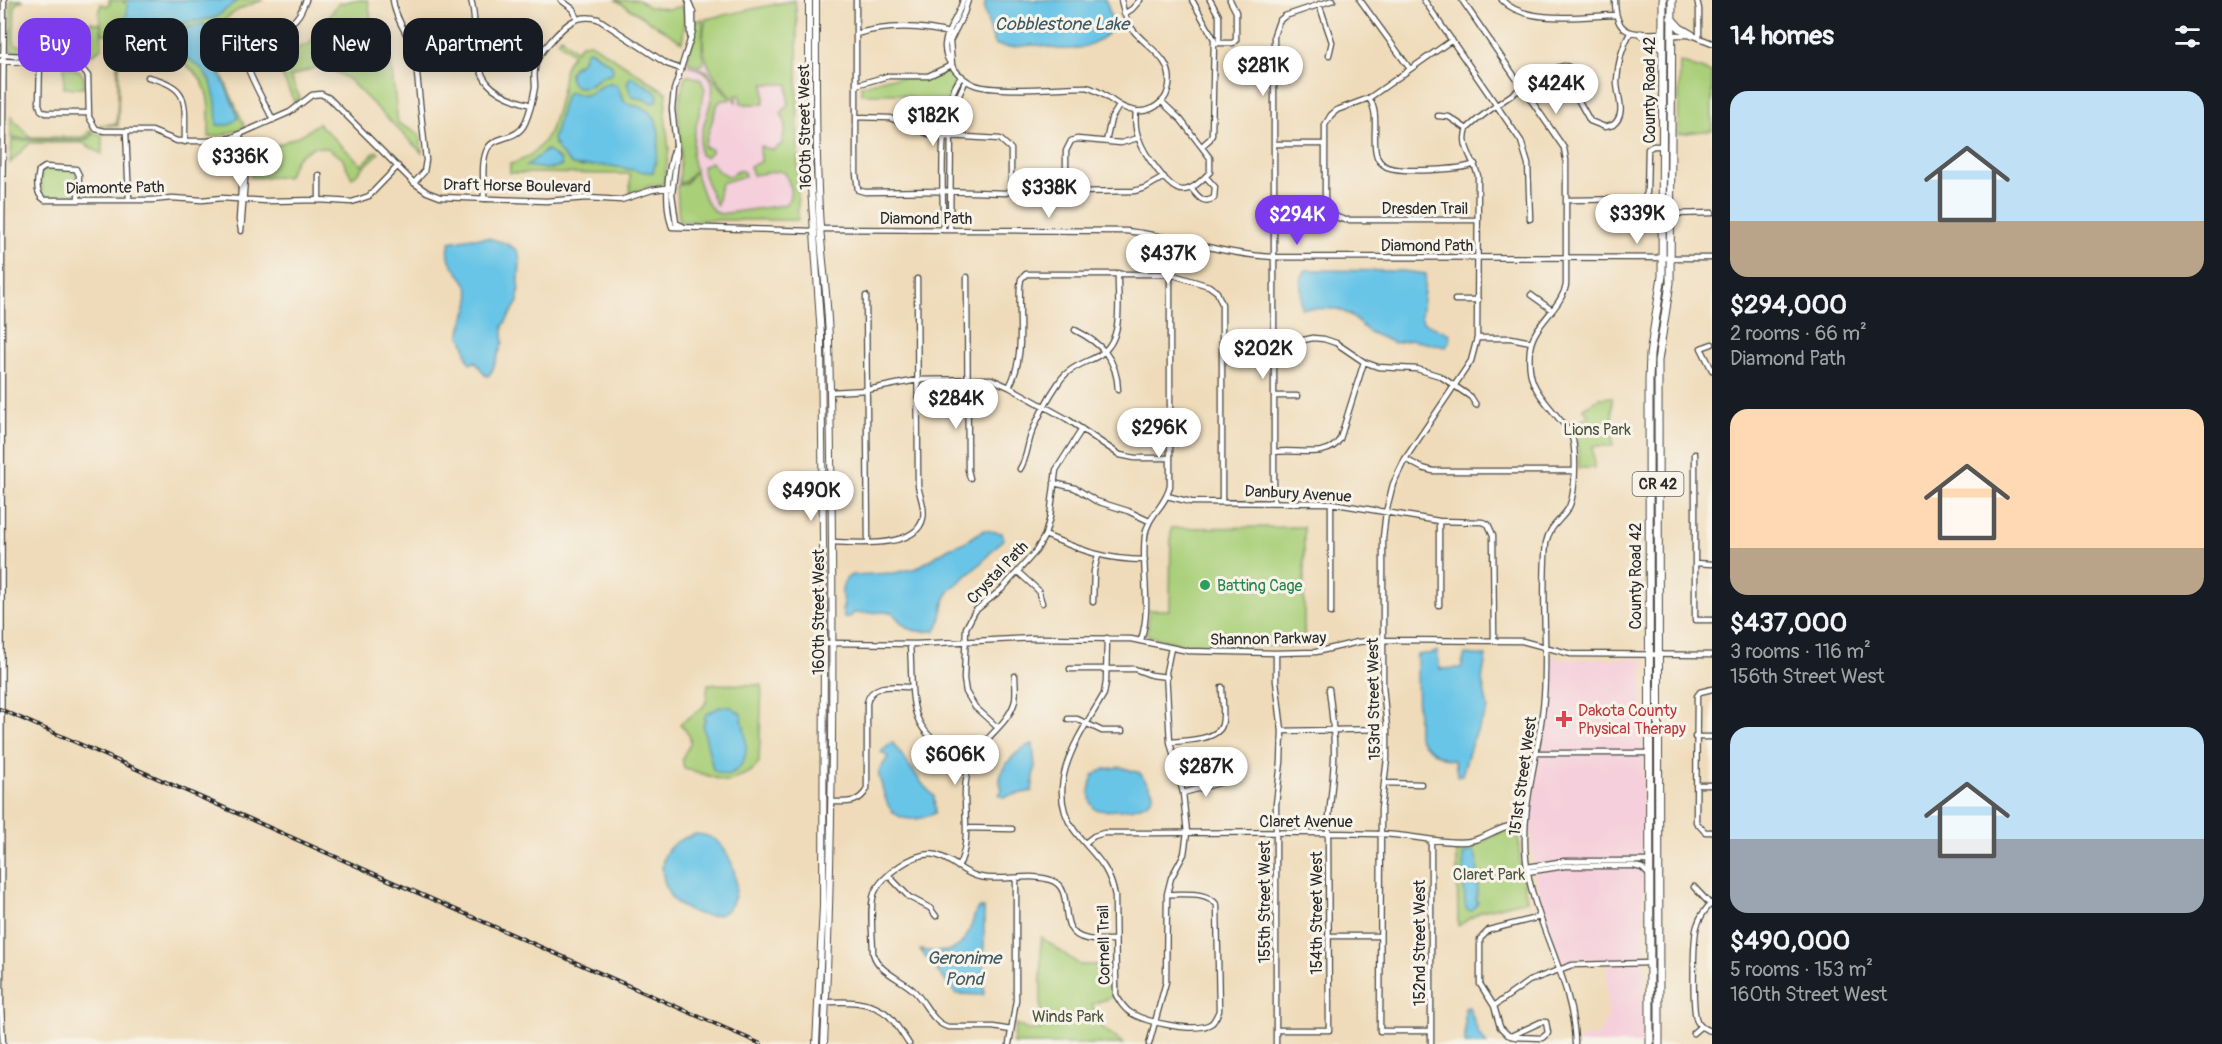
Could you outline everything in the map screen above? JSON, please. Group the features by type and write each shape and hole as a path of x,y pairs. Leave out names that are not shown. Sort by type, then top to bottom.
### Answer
{"highway":[{"name":"County Road 42","path":"1659,1044 1658,361 1670,283 1666,257 1662,146 1663,0"},
{"name":"County Road 42","path":"1650,1044 1648,654 1650,355 1671,214 1672,0"},
{"path":"1671,18 1680,28 1696,36"},
{"path":"1663,21 1671,35"},
{"path":"1663,33 1671,45"},
{"path":"1641,34 1654,40 1663,50"},
{"path":"1648,861 1655,866 1655,917 1659,924"}],"main road":[{"name":"160th Street West","path":"809,0 810,173 817,230 821,336 832,801 831,901 816,1044"},
{"name":"160th Street West","path":"816,0 817,234 822,283 826,293 832,542 824,830 822,1002 824,1044"},
{"path":"821,336 824,347 826,390 830,392"}],"street":[{"path":"3,1044 0,1008 4,0"},
{"path":"273,120 246,62 243,53 244,44 256,30 292,22 300,14 306,0"},
{"path":"393,0 396,14 412,44 415,55 426,166 424,172 414,183"},
{"path":"471,0 476,56 483,77 503,96 531,105"},
{"path":"561,0 571,7 577,19"},
{"path":"856,0 855,174 858,190 865,192 1006,193 1011,189 1011,149 1006,142 1000,139 930,135 890,118 856,117"},
{"path":"965,0 961,19 950,34 952,65 964,78 975,85 1004,88 1086,87 1106,94 1119,106 1136,111 1152,109 1162,102 1169,86 1167,67 1160,55 1131,27 1124,14 1121,0"},
{"path":"1124,14 1140,0"},
{"path":"1192,0 1216,43"},
{"path":"1216,43 1235,42 1236,12 1230,0"},
{"path":"1274,502 1275,28 1285,16 1333,0"},
{"path":"1360,0 1410,69"},
{"path":"1424,0 1521,141 1526,153 1530,219"},
{"path":"1462,0 1564,148 1567,164 1565,290 1532,342 1511,338 1477,338"},
{"path":"1502,0 1514,9 1534,16 1615,15"},
{"path":"1615,0 1615,15 1619,24 1630,33 1663,33"},
{"path":"1696,36 1699,9 1697,0"},
{"path":"1202,146 1212,134 1219,16 1211,2 1219,1"},
{"path":"670,187 677,156 672,105 693,20 689,2"},
{"path":"1319,4 1332,42 1329,55"},
{"path":"484,199 486,151 493,143 512,137 520,131 531,105 538,58 565,26 577,19 588,17 601,21 667,64 681,69"},
{"path":"856,34 874,29 925,28 950,34"},
{"path":"1478,257 1478,176 1475,164 1464,144 1467,129 1523,88 1549,71 1562,66 1568,66 1576,73 1575,94 1590,121 1605,127 1613,125 1620,117 1617,79 1623,45 1630,33"},
{"path":"1671,35 1696,36 1712,42"},
{"name":"Dresden Trail","path":"1452,40 1369,98 1337,110 1331,115 1325,125 1325,202 1328,211 1336,218 1345,220 1478,220"},
{"path":"2,58 18,59"},
{"path":"856,85 888,76 928,76 952,65"},
{"path":"39,72 41,110 89,113 88,76 86,72"},
{"path":"148,76 172,84 182,95 185,106 185,142"},
{"path":"950,230 947,137 954,106 964,78"},
{"name":"Draft Horse Boulevard","path":"89,113 90,122 98,130 152,131 173,141 210,141 239,135 292,111 312,95 323,94 414,183 423,190 440,197 546,201 588,198 621,200 651,190 670,187"},
{"path":"1369,98 1375,111 1376,153 1385,166 1395,169 1456,169 1475,164"},
{"path":"1136,111 1138,138 1147,155 1175,189 1191,188 1210,172 1209,155 1162,102"},
{"path":"1106,142 1111,119 1119,106"},
{"path":"1438,116 1449,117 1467,129"},
{"path":"126,131 129,200"},
{"path":"239,135 242,168 242,199 241,231 239,225 242,199"},
{"path":"1138,138 1121,143 1077,140 1067,145 1068,191 1134,191 1145,188 1164,177"},
{"path":"1274,144 1325,144"},
{"path":"1567,200 1644,199 1647,193 1647,149 1662,146"},
{"name":"Diamonte Path","path":"78,200 79,174 76,169 72,167 42,168 39,173 38,193 45,200 78,200 129,200 169,198 196,200 222,198 359,201 369,196 398,166"},
{"path":"319,175 319,200"},
{"path":"1191,188 1203,201 1214,198 1215,187 1206,177"},
{"name":"Diamond Path","path":"670,187 676,221 684,227 1125,231 1156,234 1238,252 1274,257 1712,258"},
{"path":"943,230 947,191"},
{"path":"1671,214 1712,213"},
{"name":"153rd Street West","path":"1431,1031 1380,1031 1380,834 1388,729 1383,686 1383,538 1393,484 1405,459 1471,361 1477,338 1478,257"},
{"path":"1020,469 1025,461 1031,434 1059,381 1067,372 1105,351 1113,341 1117,330 1118,273"},
{"path":"1009,387 1016,375 1018,362 1021,279 1026,274 1170,274 1209,286 1217,292 1222,304 1222,502"},
{"path":"1141,640 1145,620 1145,537 1149,521 1167,496 1170,486 1170,274"},
{"path":"967,277 968,470 970,478"},
{"path":"832,542 890,541 913,532 921,525 924,515 918,485 917,279"},
{"path":"1531,295 1552,310"},
{"path":"866,296 868,543"},
{"path":"1455,300 1478,300"},
{"path":"1075,330 1092,339 1105,351 1116,370 1118,390"},
{"path":"1222,343 1274,343 1324,339 1336,343 1364,362 1392,369 1428,371 1471,397 1476,405"},
{"name":"151st Street West","path":"1532,342 1530,372 1532,382 1537,392 1570,432 1573,441 1574,491 1565,512 1551,528 1546,543 1544,704 1525,824 1527,869 1540,917 1571,1006 1575,1044"},
{"path":"1712,344 1701,348 1712,370"},
{"path":"1274,452 1326,451 1336,446 1364,362"},
{"path":"830,392 867,390 917,380 991,379 1045,406 1120,455 1135,458 1170,458"},
{"path":"1274,396 1297,396"},
{"name":"Crystal Path","path":"997,727 975,707 967,696 964,679 966,628 973,615 1018,572 1036,551 1045,536 1059,465 1082,429"},
{"path":"1695,454 1695,620 1712,620"},
{"path":"1405,459 1433,471 1574,471"},
{"path":"1054,483 1075,488 1096,501 1128,511 1149,521"},
{"name":"Danbury Avenue","path":"1167,496 1185,502 1331,503 1439,521 1488,524 1493,535 1494,641"},
{"path":"1331,503 1331,613"},
{"path":"1439,521 1439,605"},
{"path":"1045,536 1098,555 1145,560"},
{"path":"1093,602 1094,571 1098,555"},
{"path":"1695,563 1712,564"},
{"path":"1018,572 1038,590 1042,603"},
{"name":"Shannon Parkway","path":"828,644 1107,638 1141,640 1188,651 1276,653 1316,652 1358,642 1383,640 1522,641 1571,654 1712,655"},
{"name":"Cornell Trail","path":"1107,638 1104,694 1066,763 1061,788 1063,804 1067,817 1085,843 1103,862 1112,881 1116,995 1124,1008 1155,1023 1168,1026 1204,1026 1214,1021 1219,1011 1217,905 1213,898 1205,895 1167,894"},
{"path":"910,644 910,687 915,713 929,735 944,748 971,760"},
{"path":"1149,1044 1166,982 1167,894 1171,878 1184,854 1186,833 1183,793 1170,742 1167,676 1171,648"},
{"name":"155th Street West","path":"1276,653 1276,681 1282,731 1276,833 1276,1044"},
{"path":"1070,669 1135,669 1151,675 1167,676"},
{"path":"958,867 965,854 967,777 971,760 1014,704 1015,676"},
{"path":"832,801 855,801 867,789 867,703 870,694 880,687 910,687"},
{"path":"1170,742 1213,735 1219,731 1222,724 1222,687"},
{"name":"154th Street West","path":"1276,1030 1329,1030 1328,833 1334,729 1329,689"},
{"path":"1712,689 1700,692 1697,696 1695,736 1696,822 1705,832 1712,832"},
{"path":"1068,719 1077,719 1102,731 1122,731"},
{"path":"1282,731 1388,729"},
{"path":"1695,736 1712,737"},
{"path":"1536,753 1648,753"},
{"path":"1183,793 1223,782"},
{"path":"1384,783 1421,784"},
{"path":"1696,785 1712,785"},
{"name":"Claret Avenue","path":"1085,843 1094,836 1104,833 1380,834 1431,841 1469,842 1504,826 1525,824"},
{"path":"966,828 1012,829"},
{"name":"152nd Street West","path":"1431,841 1431,1044"},
{"path":"1011,1030 993,1027 948,1027 941,1024 935,1020 914,991 877,963 873,953 873,898 878,887 908,859 923,854 940,856 971,875 982,878 1052,880 1062,888 1065,897 1066,920 1075,933 1089,939 1115,940"},
{"path":"1527,869 1565,861 1648,861"},
{"path":"1527,869 1565,866 1634,866 1642,868 1649,875"},
{"path":"889,876 909,897 930,908 936,916"},
{"path":"1010,1044 1016,1000 1016,878"},
{"path":"1694,887 1711,903 1701,916 1695,937 1694,1010 1696,1020 1701,1026 1712,1031"},
{"path":"1511,1036 1541,1022 1546,1023 1548,1033 1542,1038 1511,1036 1500,1027 1494,1006 1479,981 1481,937 1489,930 1540,917"},
{"path":"1328,936 1380,936"},
{"path":"1494,1006 1529,981 1580,964 1649,963"},
{"path":"822,1002 862,1003 879,1008 892,1019 909,1044"},
{"path":"1694,1033 1701,1026"}],"shaded area":[{"path":"783,0 798,0 798,220 684,222 679,219 677,208 676,186 681,153 678,108 695,42 697,25 782,3"},
{"path":"1550,655 1562,659 1643,659 1644,1044 1580,1044 1580,1038 1598,1036 1608,1015 1607,960 1577,959 1562,964 1535,879 1530,825 1549,707"}],"green space":[{"path":"11,0 24,0 15,6 14,41 18,45 18,52 11,51"},
{"path":"109,0 123,0 125,4 124,0 263,0 244,7 227,18 200,18 200,72 221,72 245,127 223,135 209,137 207,94 200,79 188,67 188,18 103,18 103,34 99,14 101,4 107,6 110,3"},
{"path":"354,0 368,0 371,18 328,18 338,4"},
{"path":"616,0 639,0 649,7 669,9 683,6 685,22 682,42"},
{"path":"795,0 798,220 679,222 677,186 686,183 695,171 707,202 720,214 784,205 789,200 791,188 785,173 779,171 753,175 750,166 761,162 760,146 773,150 781,145 785,125 781,114 788,104 788,84 764,84 764,104 741,104 740,95 736,95 736,102 708,65 703,32 706,19"},
{"path":"703,19 704,63 700,66 687,62 695,21"},
{"path":"91,22 101,24 102,48 91,55 91,36"},
{"path":"561,37 576,51 581,44 591,43 667,93 665,114 669,150 664,184 649,186 630,194 630,174 510,173 510,164 523,160 533,153 541,145 552,125 562,89 565,67 573,54 558,41","holes":["590,50 612,65 611,75 602,76 590,86 570,73 574,66 582,62 586,52","604,84 621,94 626,103 643,108 652,115 658,130 658,147 653,172 595,164 583,167 572,165 554,144 573,94 588,95","546,150 559,159 562,165 551,169 527,165"]},
{"path":"311,41 311,69 290,77 300,98 295,103 280,72 299,72 299,48"},
{"path":"1680,62 1712,73 1712,130 1678,134"},
{"path":"391,64 398,123 420,135 422,153 348,79 336,72 391,72"},
{"path":"688,65 707,71 730,98 722,100 717,105 704,147 711,149 706,157 700,155 699,146 711,102 712,83 705,72"},
{"path":"951,70 957,78 944,110 926,106 912,97 898,94 861,94 861,86 888,78 930,78"},
{"path":"64,72 81,72 84,78 84,88 64,88"},
{"path":"118,73 118,126 99,125 117,124"},
{"path":"685,76 701,80 705,89 694,135 692,156 695,170 686,181 679,184 681,147 678,107"},
{"path":"11,116 30,137 82,137 91,130 93,132 81,140 11,138"},
{"path":"318,123 362,165 376,151 379,153 352,178 342,158 327,148 313,147 297,157 287,177 251,177 250,157 305,133"},
{"path":"94,133 102,135 102,154 83,143 30,143 10,163 12,140 82,141 90,138"},
{"path":"711,162 718,171 726,176 737,173 738,170 744,172 745,176 721,183 717,205 702,170 703,166"},
{"path":"45,169 73,170 77,184 75,197 45,197 42,195 41,173"},
{"name":"Lions Park","path":"1612,397 1613,446 1593,446 1594,468 1579,468 1578,442 1573,428 1589,415 1583,408 1600,398"},
{"path":"1304,527 1304,646 1187,646 1147,635 1149,610 1170,610 1171,528"},
{"path":"708,684 762,685 759,762 750,772 727,782 684,768 684,755 690,738 680,724 703,707 706,702"},
{"name":"Claret Park","path":"1518,828 1520,865 1527,900 1482,911 1458,926 1457,847 1482,842 1502,831"},
{"name":"Winds Park","path":"1041,937 1080,965 1111,965 1113,997 1092,1004 1103,1028 1124,1044 1013,1044 1016,1024 1027,1030 1041,1030"}],"water":[{"path":"128,0 238,0 215,18 200,18 200,20 188,22 188,18 126,18"},
{"name":"Cobblestone Lake","path":"986,0 1106,0 1114,27 1097,41 1075,49 1057,49 1036,45 999,46 994,44 984,9"},
{"path":"200,25 200,67 188,58 188,28"},
{"path":"589,50 612,65 613,73 604,75 587,86 575,86 570,80 570,73 582,62"},
{"path":"204,72 220,72 238,116 229,125 217,125 216,102 211,82"},
{"path":"633,77 656,92 657,101 652,103 632,97 627,83"},
{"path":"609,83 618,87 625,102 643,108 651,113 655,120 659,137 653,172 605,166 572,165 559,151 553,140 566,94 571,92 577,95 587,95"},
{"path":"547,150 561,161 561,166 546,169 526,166"},
{"path":"488,238 505,243 517,250 520,259 518,302 503,326 503,342 488,376 475,361 471,364 460,337 469,306 469,289 453,265 449,251 450,242"},
{"path":"1306,270 1402,271 1426,274 1421,316 1423,322 1450,334 1450,341 1446,347 1411,340 1394,343 1369,332 1350,315 1338,309 1301,308 1301,278"},
{"path":"984,530 1002,533 1004,538 979,565 950,590 945,598 939,626 935,631 910,629 901,623 892,612 854,613 850,617 844,617 842,592 848,577 894,573 917,568"},
{"path":"1437,651 1440,669 1461,668 1465,654 1486,656 1482,680 1488,709 1472,742 1462,775 1458,776 1454,760 1433,752 1418,736 1417,655"},
{"path":"720,707 731,707 741,714 745,731 745,757 742,764 728,775 713,769 703,727 706,714"},
{"path":"892,742 934,796 935,813 913,819 900,817 890,808 879,771 888,757 881,752"},
{"path":"1033,744 1035,767 1032,791 1003,797 999,795 1002,790 1001,775 1007,763 1023,749"},
{"path":"1120,767 1140,773 1153,792 1152,798 1147,803 1130,809 1110,811 1095,809 1092,806 1090,793 1093,775 1105,769"},
{"path":"696,834 711,837 718,842 734,870 736,886 733,901 721,914 712,916 694,913 671,897 665,883 662,867 666,853 675,843"},
{"path":"1473,851 1477,867 1476,899 1478,903 1472,911 1467,910 1465,904 1463,856"},
{"name":"Geronime Pond","path":"978,908 983,908 984,911 984,993 983,995 956,994 920,950 937,952 957,947 967,935"},
{"path":"1469,1007 1479,1034 1487,1044 1465,1044 1465,1008"}],"railway":[{"path":"0,709 761,1044"}],"place":[{"name":"Batting Cage","path":"1205,585"},
{"name":"Dakota County Physical Therapy","path":"1564,719"}]}
